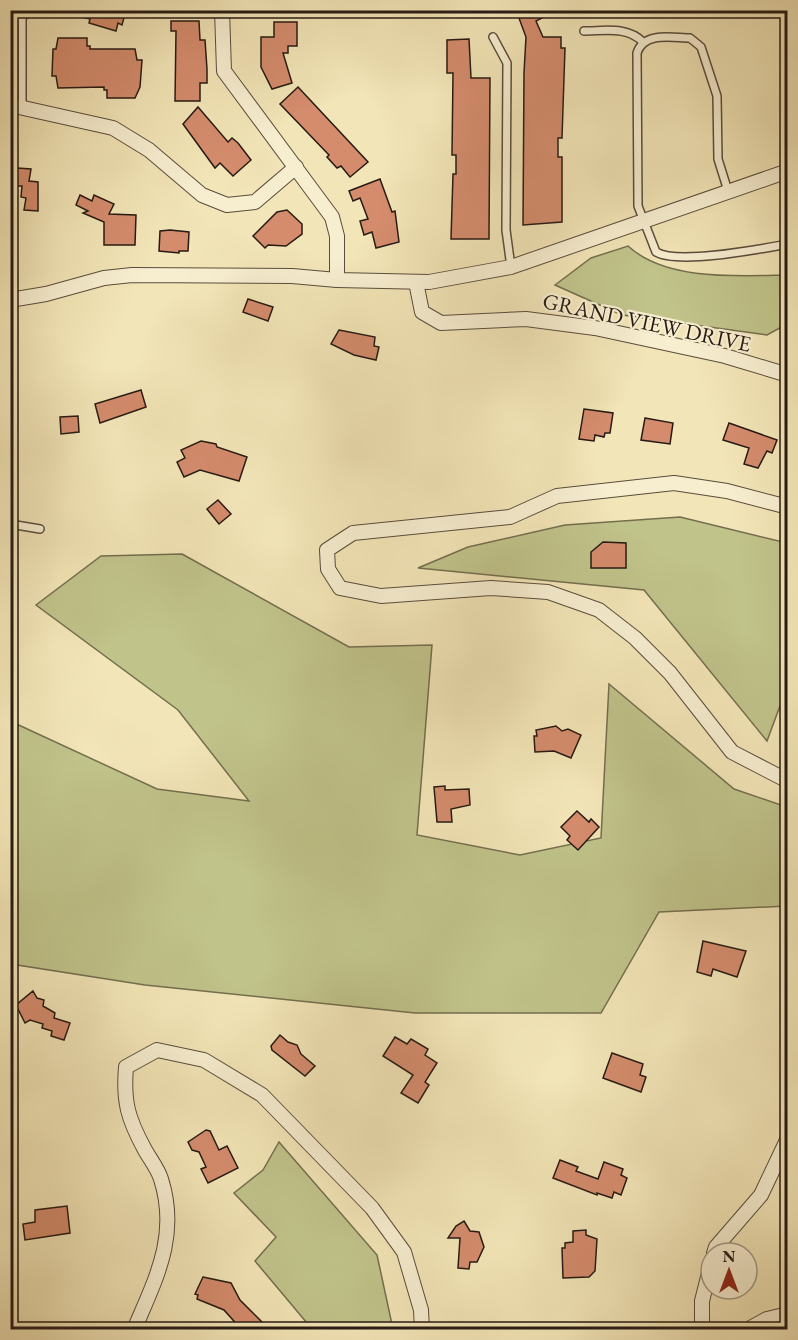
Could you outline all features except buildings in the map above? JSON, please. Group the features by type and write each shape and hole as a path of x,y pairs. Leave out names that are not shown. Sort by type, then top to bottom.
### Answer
{"street":[{"path":"222,10 224,71 332,217 337,236 338,280"},
{"path":"16,105 113,128 149,150 202,195 227,205 255,202 296,167"},
{"path":"10,300 118,276 292,276 338,280 429,282 511,267 788,171"},
{"name":"GRAND VIEW DRIVE","path":"416,282 422,312 441,323 526,318 595,328 725,356 788,375"},
{"path":"788,507 727,491 674,483 556,496 510,517 353,533 327,550 328,569 340,588 381,596 491,588 548,592 599,610 635,638 670,673 732,752 788,781"},
{"path":"134,1329 158,1274 169,1231 161,1178 135,1132 123,1095 126,1067 158,1050 204,1060 262,1095 372,1208 404,1252 421,1310 422,1329"},
{"path":"721,1241 761,1195 788,1138"},
{"path":"702,1301 702,1329"},
{"path":"747,1329 767,1319 788,1314"}],"lane":[{"path":"16,105 22,18 29,10"},
{"path":"10,13 22,18"},
{"path":"584,31 626,31 636,35 643,42"},
{"path":"493,37 507,63 506,230 511,267"},
{"path":"728,191 718,159 718,103 701,46 690,38 654,38 643,42 637,53 638,206 656,252 671,257 746,251 788,244"},
{"path":"10,524 40,528"}],"green space":[{"path":"628,246 644,257 682,271 746,276 787,275 787,324 767,335 622,315 555,285 591,258"},
{"path":"680,517 787,543 787,687 767,741 644,590 418,568 468,547 565,525"},
{"path":"182,554 349,647 432,645 417,835 520,855 601,838 609,684 734,789 787,807 787,906 659,912 601,1013 415,1013 145,985 11,964 10,721 157,789 249,801 178,710 36,605 101,556"},
{"path":"279,1142 377,1255 393,1329 312,1329 255,1261 276,1237 234,1193 263,1170"}]}
